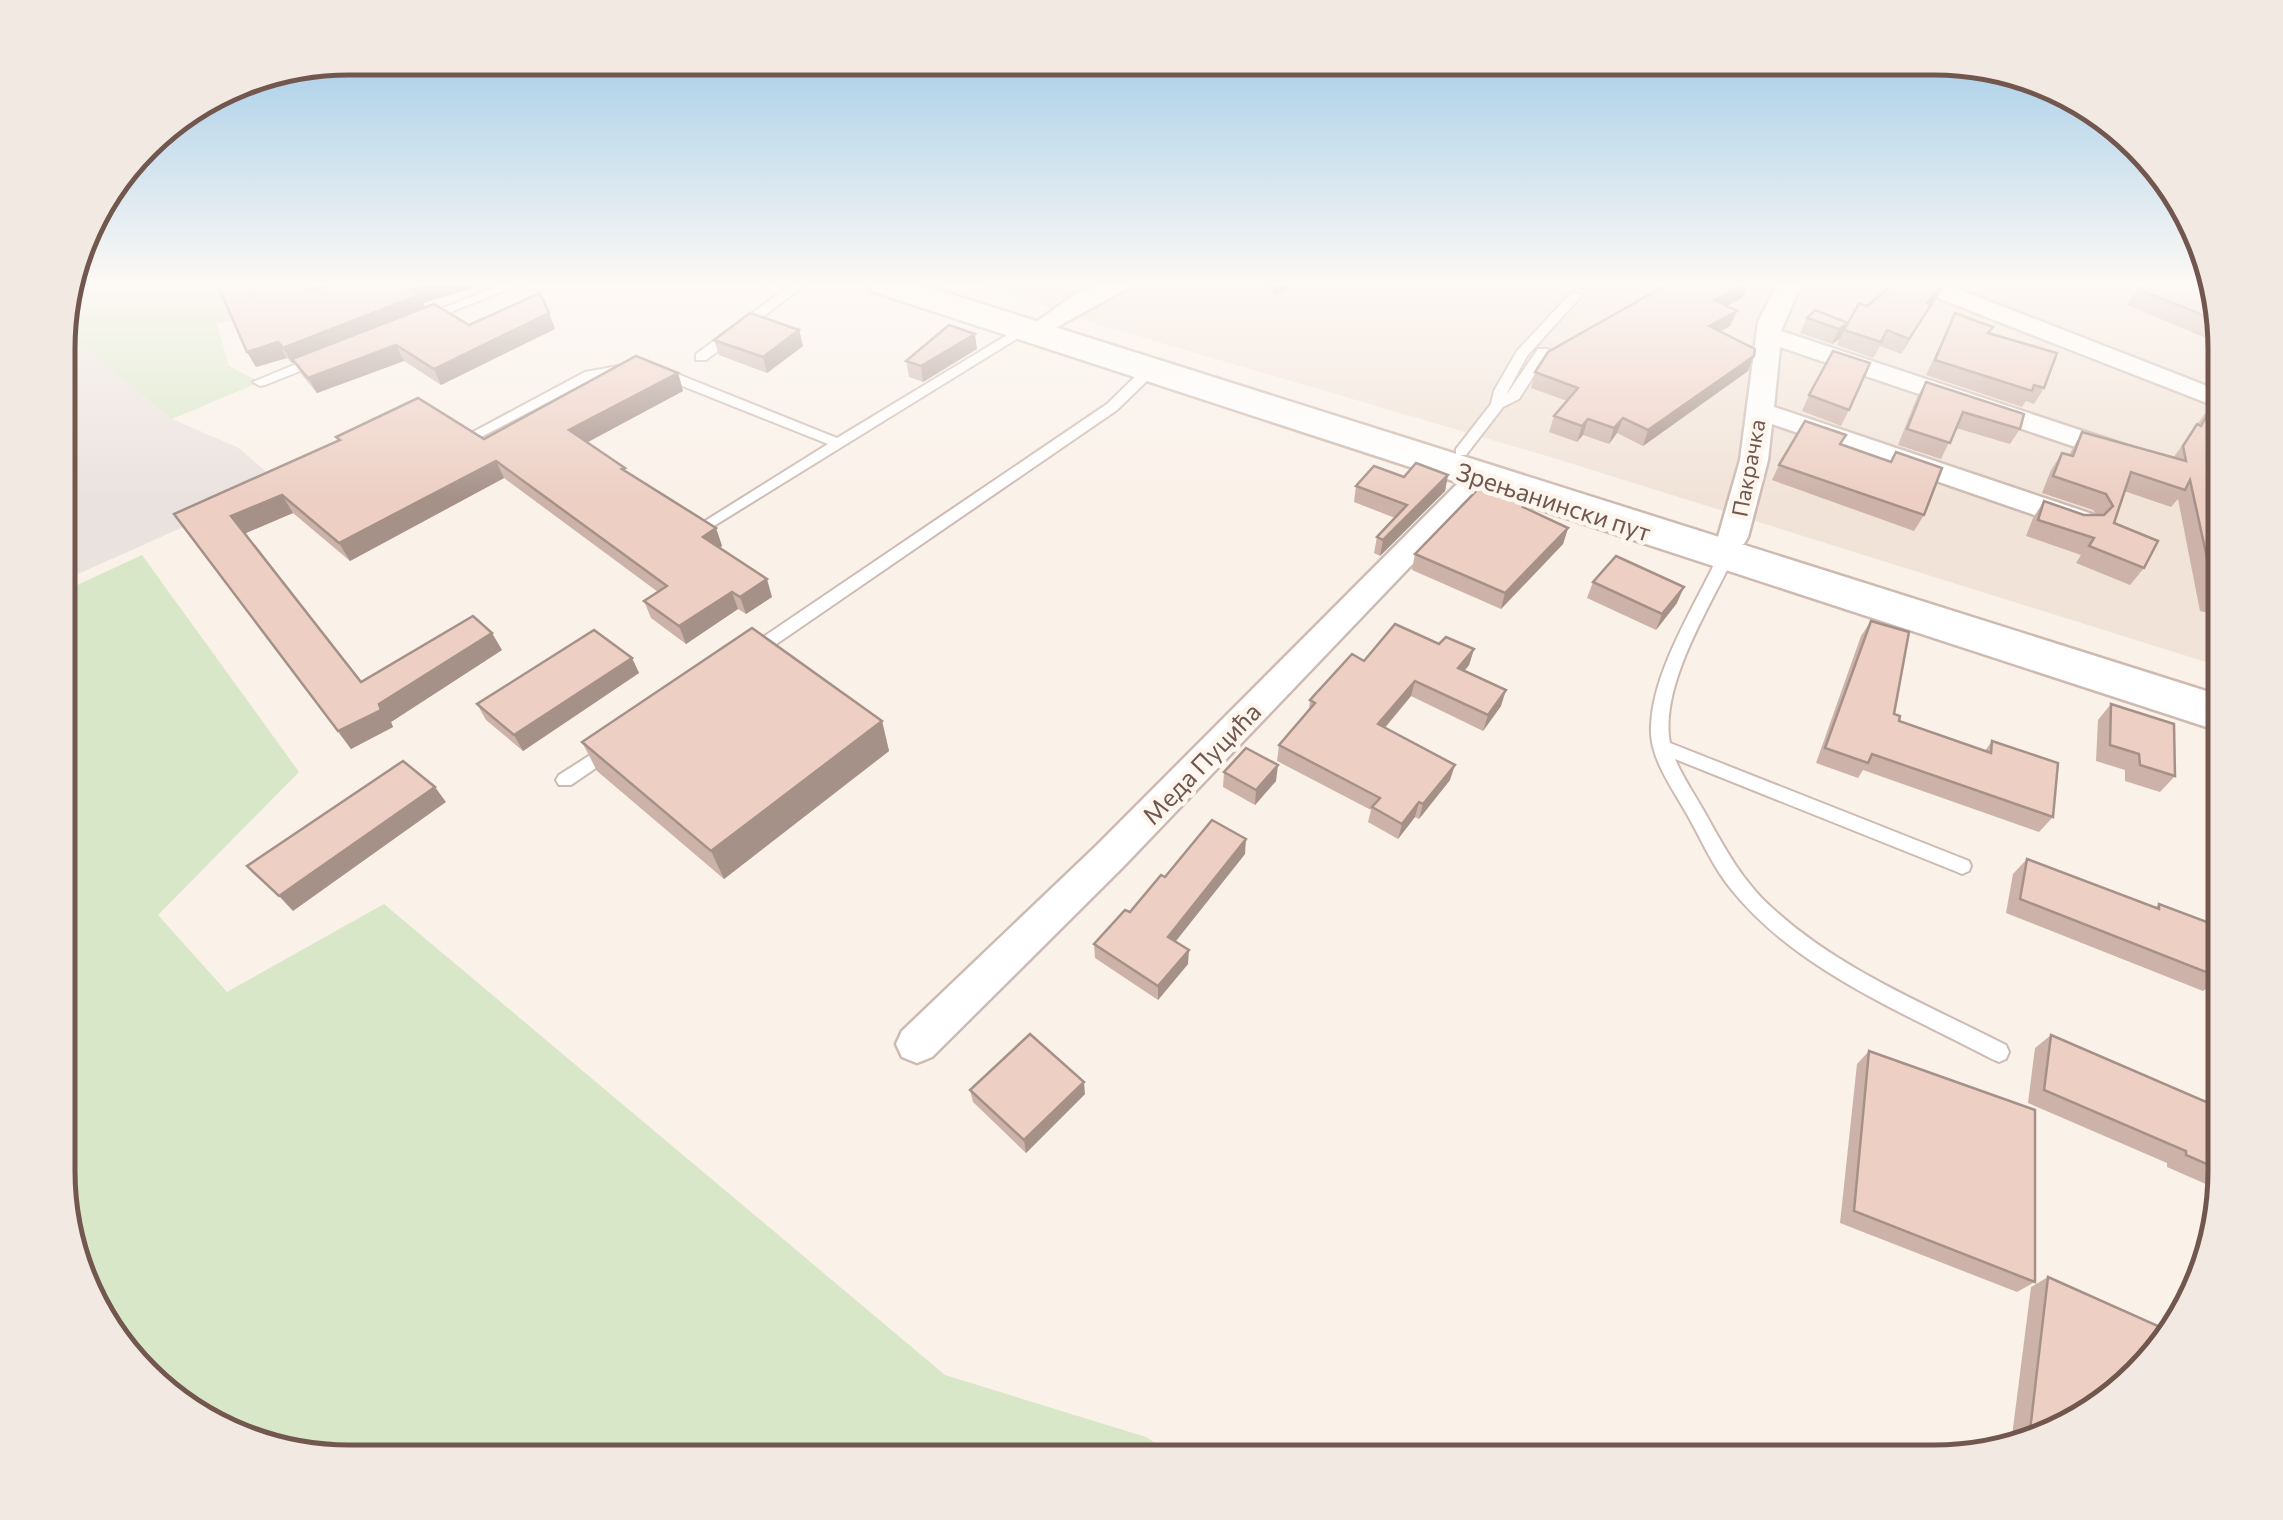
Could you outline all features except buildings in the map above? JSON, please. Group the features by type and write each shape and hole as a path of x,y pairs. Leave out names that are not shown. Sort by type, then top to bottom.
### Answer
{"main road":[{"name":"Зрењанински пут","path":"1108,355 1148,371 1470,465"},
{"name":"Зрењанински пут","path":"1126,355 1729,547 2207,710"},
{"name":"Зрењанински пут","path":"1729,547 2207,687"}],"street":[{"name":"Пакрачка","path":"1729,547 1750,481 1766,355"},
{"path":"1830,355 2125,454"},
{"path":"2105,355 2207,395"},
{"path":"1759,411 2082,521"},
{"name":"Меда Пуцића","path":"917,1044 1110,856 1470,465"}],"lane":[{"path":"260,382 327,355"},
{"path":"704,526 987,355"},
{"path":"1470,465 1501,391 1521,355"},
{"path":"1498,404 1514,396 1541,355"},
{"path":"478,433 590,375 644,366 841,444"},
{"path":"742,659 1112,406 1148,371"},
{"path":"1729,547 1660,713 1662,748 1737,883 1786,931 1834,964 1999,1052"},
{"path":"565,780 630,736"},
{"path":"1662,748 1962,866"}],"shaded area":[{"path":"75,355 119,355 172,419 239,448 280,484 75,575"},
{"path":"1202,355 2207,355 2207,662 1557,459"}],"green space":[{"path":"94,355 226,355 229,366 260,382 172,419"},
{"path":"142,555 299,772 158,915 227,992 384,904 945,1375 1146,1437 1158,1444 313,1443 278,1436 228,1417 168,1377 143,1352 112,1308 84,1242 77,1207 75,586"}]}
